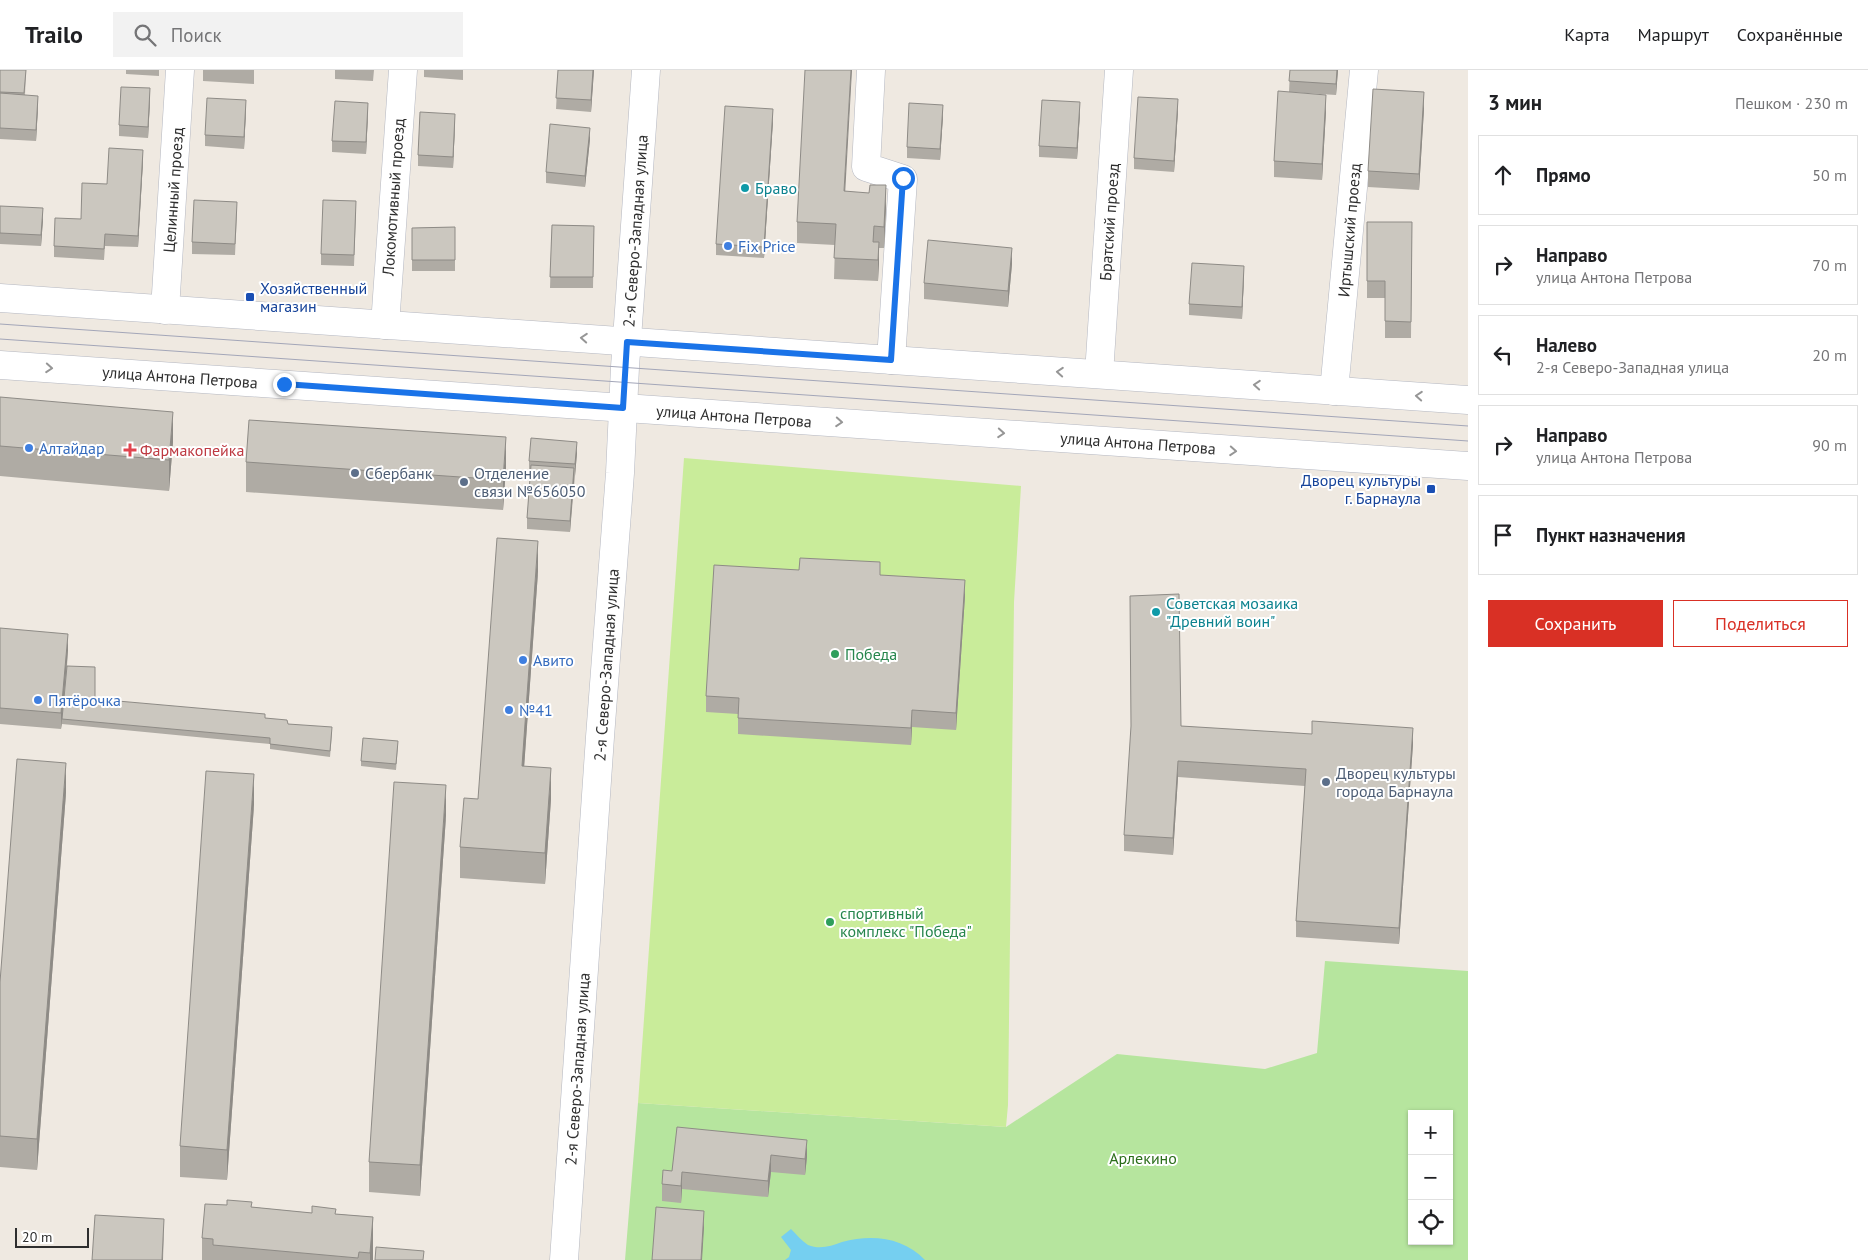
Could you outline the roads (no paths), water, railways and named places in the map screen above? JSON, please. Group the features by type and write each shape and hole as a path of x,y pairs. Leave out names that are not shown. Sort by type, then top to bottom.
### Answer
{"main road":[{"name":"Целинный проезд","path":"165,310 180,70"},
{"name":"Локомотивный проезд","path":"385,325 403,70"},
{"name":"2-я Северо-Западная улица","path":"564,1260 599,746 620,483 627,342 646,70"},
{"path":"871,70 866,167 903,178 891,360"},
{"name":"Братский проезд","path":"1099,374 1119,70"},
{"name":"Иртышский проезд","path":"1334,390 1364,70"},
{"path":"0,298 1468,400"},
{"name":"улица Антона Петрова","path":"0,365 1468,466"}],"water":[{"path":"791,1229 808,1245 812,1246 825,1247 865,1238 886,1239 907,1246 925,1260 785,1260 789,1257 791,1250 781,1237"}],"tram line":[{"path":"0,324 1468,426"},
{"path":"0,339 1468,441"}],"place":[{"name":"Браво","path":"745,188"},
{"name":"Fix Price","path":"728,246"},
{"name":"Хозяйственный магазин","path":"250,297"},
{"name":"Алтайдар","path":"29,448"},
{"name":"Фармакопейка","path":"130,450"},
{"name":"Сбербанк","path":"355,473"},
{"name":"Отделение связи №656050","path":"464,482"},
{"name":"Дворец культуры г. Барнаула","path":"1431,489"},
{"name":"Советская мозаика \"Древний воин\"","path":"1156,612"},
{"name":"Победа","path":"835,654"},
{"name":"Авито","path":"523,660"},
{"name":"Пятёрочка","path":"38,700"},
{"name":"№41","path":"509,710"},
{"name":"Дворец культуры города Барнаула","path":"1326,782"},
{"name":"спортивный комплекс \"Победа\"","path":"830,922"}],"park label":[{"name":"Арлекино","path":"1143,1158"}]}
